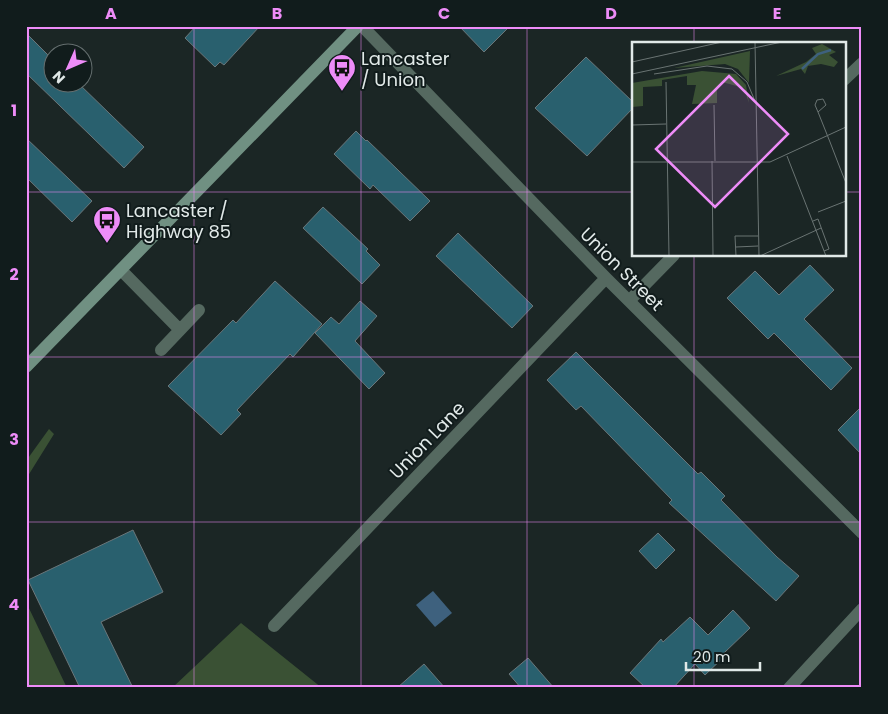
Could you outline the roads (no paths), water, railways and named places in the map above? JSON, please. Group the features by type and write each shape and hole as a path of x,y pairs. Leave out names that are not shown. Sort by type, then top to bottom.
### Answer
{"main road":[{"path":"26,367 358,26"}],"street":[{"name":"Union Street","path":"362,26 606,278 862,533"},
{"path":"846,78 862,62"},
{"path":"629,301 673,256"},
{"path":"121,270 180,330"},
{"name":"Union Lane","path":"274,626 606,278"},
{"path":"161,350 199,310"},
{"path":"789,688 862,609"}],"water":[{"path":"433,591 452,613 435,627 416,605"}],"place":[{"name":"Lancaster / Union","path":"342,92"},
{"name":"Lancaster / Highway 85","path":"107,244"}]}
